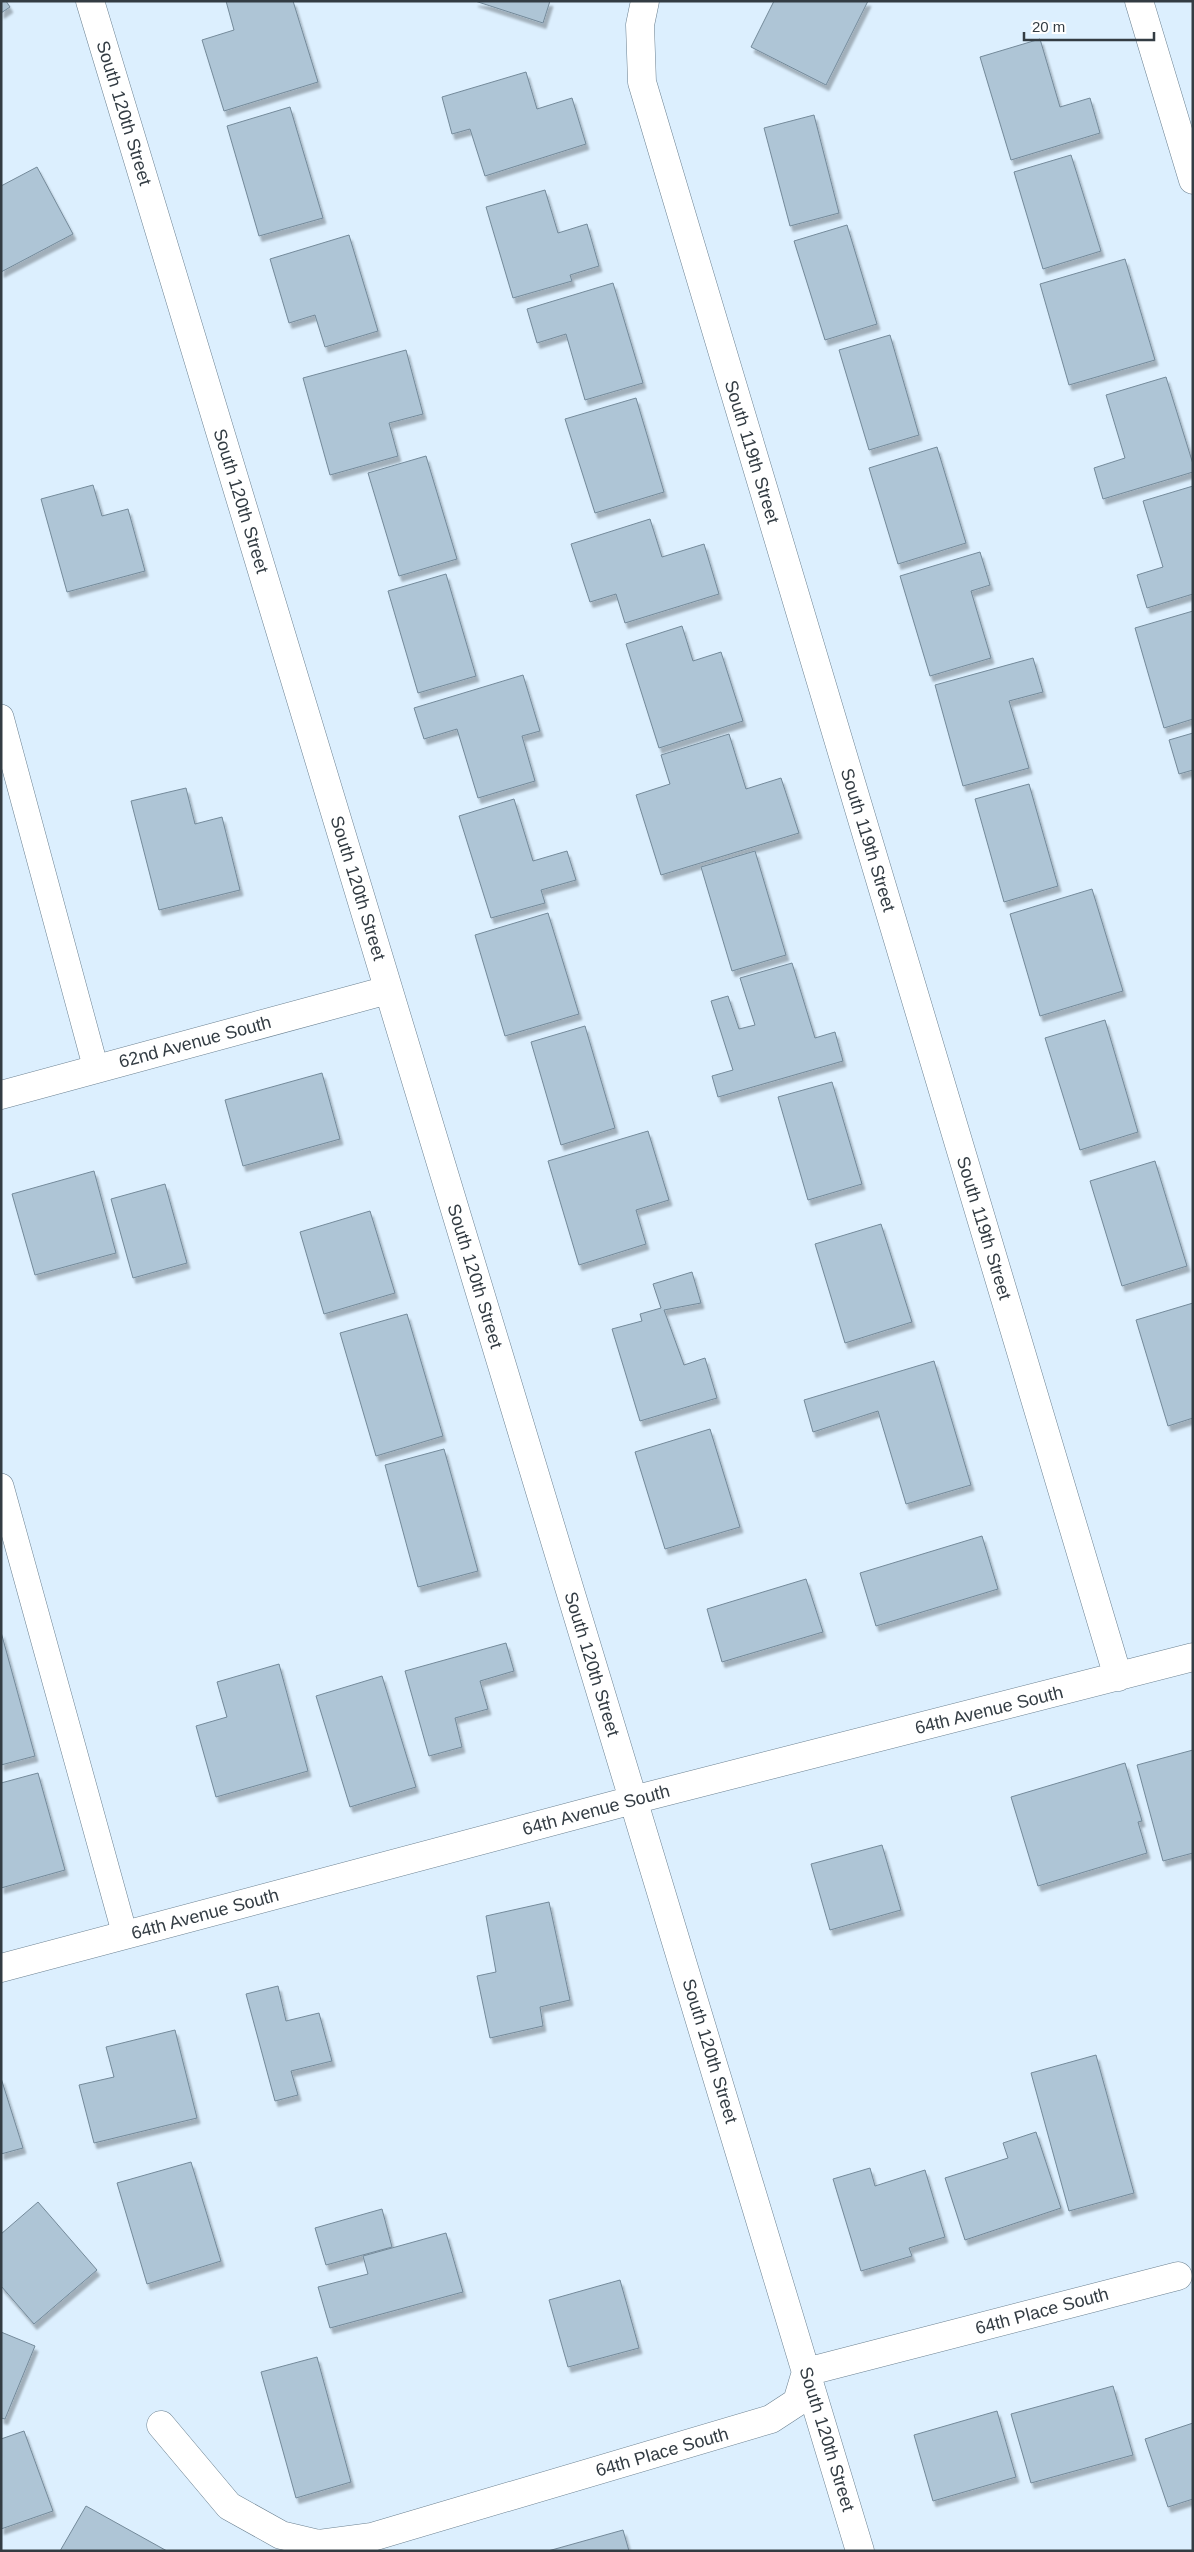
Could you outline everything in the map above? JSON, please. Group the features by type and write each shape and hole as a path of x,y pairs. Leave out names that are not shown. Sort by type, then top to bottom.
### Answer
{"street":[{"name":"South 120th Street","path":"90,1 860,2551"},
{"name":"South 119th Street","path":"645,1 640,25 642,82 1118,1677"},
{"path":"1139,1 1193,180"},
{"name":"62nd Avenue South","path":"1,1095 388,990"},
{"name":"64th Avenue South","path":"1,1968 634,1800 1193,1657"},
{"name":"64th Place South","path":"161,2425 229,2506 281,2536 319,2544 372,2537 771,2420 797,2402 806,2372 1178,2276"}],"lane":[{"path":"1,718 96,1069"},
{"path":"1,1486 126,1935"}],"building":[{"path":"1,1 6,1 10,7 1,13"},
{"path":"226,1 293,1 318,82 224,111 202,40 234,30"},
{"path":"475,1 550,1 543,23"},
{"path":"774,1 868,1 826,85 751,47"},
{"path":"1040,39 1060,107 1090,98 1100,133 1011,160 980,57"},
{"path":"526,72 537,109 572,98 586,144 485,176 470,129 452,134 442,97"},
{"path":"290,107 323,218 259,236 227,126"},
{"path":"814,115 839,213 790,226 764,128"},
{"path":"1071,155 1101,251 1043,269 1014,172"},
{"path":"37,167 73,234 1,272 1,186"},
{"path":"545,190 558,233 587,224 599,266 570,275 572,281 513,298 486,207"},
{"path":"847,225 877,324 825,340 794,241"},
{"path":"349,235 378,331 325,347 315,315 289,323 270,259"},
{"path":"1125,259 1155,360 1069,385 1040,284"},
{"path":"613,283 643,383 585,400 566,334 537,343 527,309"},
{"path":"890,335 919,435 869,450 839,350"},
{"path":"406,350 423,414 389,423 398,456 330,475 303,378"},
{"path":"1166,377 1193,464 1193,472 1103,499 1094,468 1125,458 1106,395"},
{"path":"636,398 664,492 595,513 565,419"},
{"path":"937,447 966,543 898,564 869,468"},
{"path":"426,456 457,559 399,576 368,473"},
{"path":"93,485 102,516 128,509 145,571 67,592 41,499"},
{"path":"1193,486 1193,594 1147,608 1137,575 1163,567 1143,501"},
{"path":"650,519 662,557 704,544 719,594 625,623 616,594 590,602 571,544"},
{"path":"980,552 990,585 971,591 991,658 930,676 900,576"},
{"path":"446,574 476,676 418,693 388,591"},
{"path":"1193,611 1193,719 1164,728 1135,628"},
{"path":"682,626 693,661 721,652 743,721 659,748 626,644"},
{"path":"1033,658 1043,692 1009,701 1029,768 963,786 935,685"},
{"path":"523,675 540,731 522,736 535,781 478,798 457,729 424,739 414,708"},
{"path":"1193,733 1193,770 1179,774 1169,740"},
{"path":"729,734 746,789 781,778 799,833 661,875 636,795 670,784 661,755"},
{"path":"1029,784 1058,886 1004,902 975,799"},
{"path":"186,788 195,824 222,817 240,890 159,910 131,801"},
{"path":"514,799 533,861 567,851 576,880 541,890 545,903 491,918 459,816"},
{"path":"755,851 786,955 732,971 701,867"},
{"path":"1092,889 1123,991 1040,1016 1010,914"},
{"path":"548,913 579,1014 505,1036 475,935"},
{"path":"792,963 815,1038 835,1032 843,1061 718,1097 712,1076 733,1070 711,1001 728,996 739,1029 755,1025 740,978"},
{"path":"1105,1020 1138,1132 1080,1150 1045,1038"},
{"path":"585,1026 615,1128 561,1145 531,1042"},
{"path":"322,1073 340,1139 243,1166 225,1100"},
{"path":"832,1082 862,1184 808,1200 778,1097"},
{"path":"648,1131 669,1200 636,1210 646,1244 579,1265 548,1161"},
{"path":"1155,1161 1187,1266 1122,1286 1090,1181"},
{"path":"94,1171 116,1253 35,1275 12,1194"},
{"path":"165,1184 187,1263 133,1278 111,1199"},
{"path":"370,1211 395,1293 324,1314 300,1232"},
{"path":"881,1224 912,1322 845,1343 815,1244"},
{"path":"692,1272 701,1303 664,1310 684,1365 705,1358 717,1398 640,1421 612,1329 642,1321 640,1314 661,1308 653,1284"},
{"path":"1193,1303 1193,1418 1168,1426 1136,1320"},
{"path":"407,1314 443,1436 376,1456 340,1333"},
{"path":"934,1361 971,1485 906,1504 878,1411 813,1432 804,1400"},
{"path":"710,1429 740,1527 665,1549 635,1452"},
{"path":"444,1449 478,1571 418,1587 385,1465"},
{"path":"982,1536 998,1589 876,1626 860,1573"},
{"path":"806,1579 823,1632 722,1662 707,1609"},
{"path":"1,1632 35,1756 1,1765"},
{"path":"506,1643 514,1671 480,1681 488,1709 455,1718 462,1747 429,1756 405,1671"},
{"path":"279,1664 308,1771 216,1797 196,1726 227,1717 217,1682"},
{"path":"382,1676 416,1787 350,1807 316,1696"},
{"path":"1193,1750 1193,1853 1163,1861 1137,1765"},
{"path":"1125,1763 1142,1821 1138,1822 1147,1853 1038,1886 1011,1797"},
{"path":"38,1773 65,1870 1,1888 1,1783"},
{"path":"882,1845 901,1910 830,1930 811,1864"},
{"path":"549,1902 570,2000 540,2007 543,2026 490,2038 477,1976 496,1972 486,1916"},
{"path":"278,1986 286,2021 319,2013 332,2061 291,2071 298,2095 275,2101 246,1994"},
{"path":"175,2030 197,2118 94,2143 79,2085 114,2077 106,2047"},
{"path":"1096,2055 1134,2193 1069,2211 1031,2073"},
{"path":"1,2078 23,2148 1,2154"},
{"path":"1036,2132 1061,2208 965,2240 945,2178 1008,2158 1003,2143"},
{"path":"191,2162 221,2261 147,2284 117,2183"},
{"path":"870,2168 875,2186 925,2170 945,2237 909,2248 912,2256 861,2271 833,2179"},
{"path":"38,2202 97,2270 34,2324 1,2286 1,2234"},
{"path":"382,2209 392,2247 326,2265 315,2228"},
{"path":"446,2233 463,2292 330,2328 318,2287 368,2274 363,2256"},
{"path":"620,2280 639,2348 568,2367 549,2300"},
{"path":"1,2332 35,2346 5,2419 1,2418"},
{"path":"317,2357 351,2482 296,2498 261,2372"},
{"path":"1113,2386 1133,2455 1031,2483 1011,2414"},
{"path":"997,2411 1016,2477 933,2501 914,2435"},
{"path":"1193,2423 1193,2499 1168,2507 1145,2439"},
{"path":"24,2431 53,2511 1,2529 1,2439"},
{"path":"86,2506 167,2551 60,2551"},
{"path":"623,2530 629,2551 548,2551"}]}
